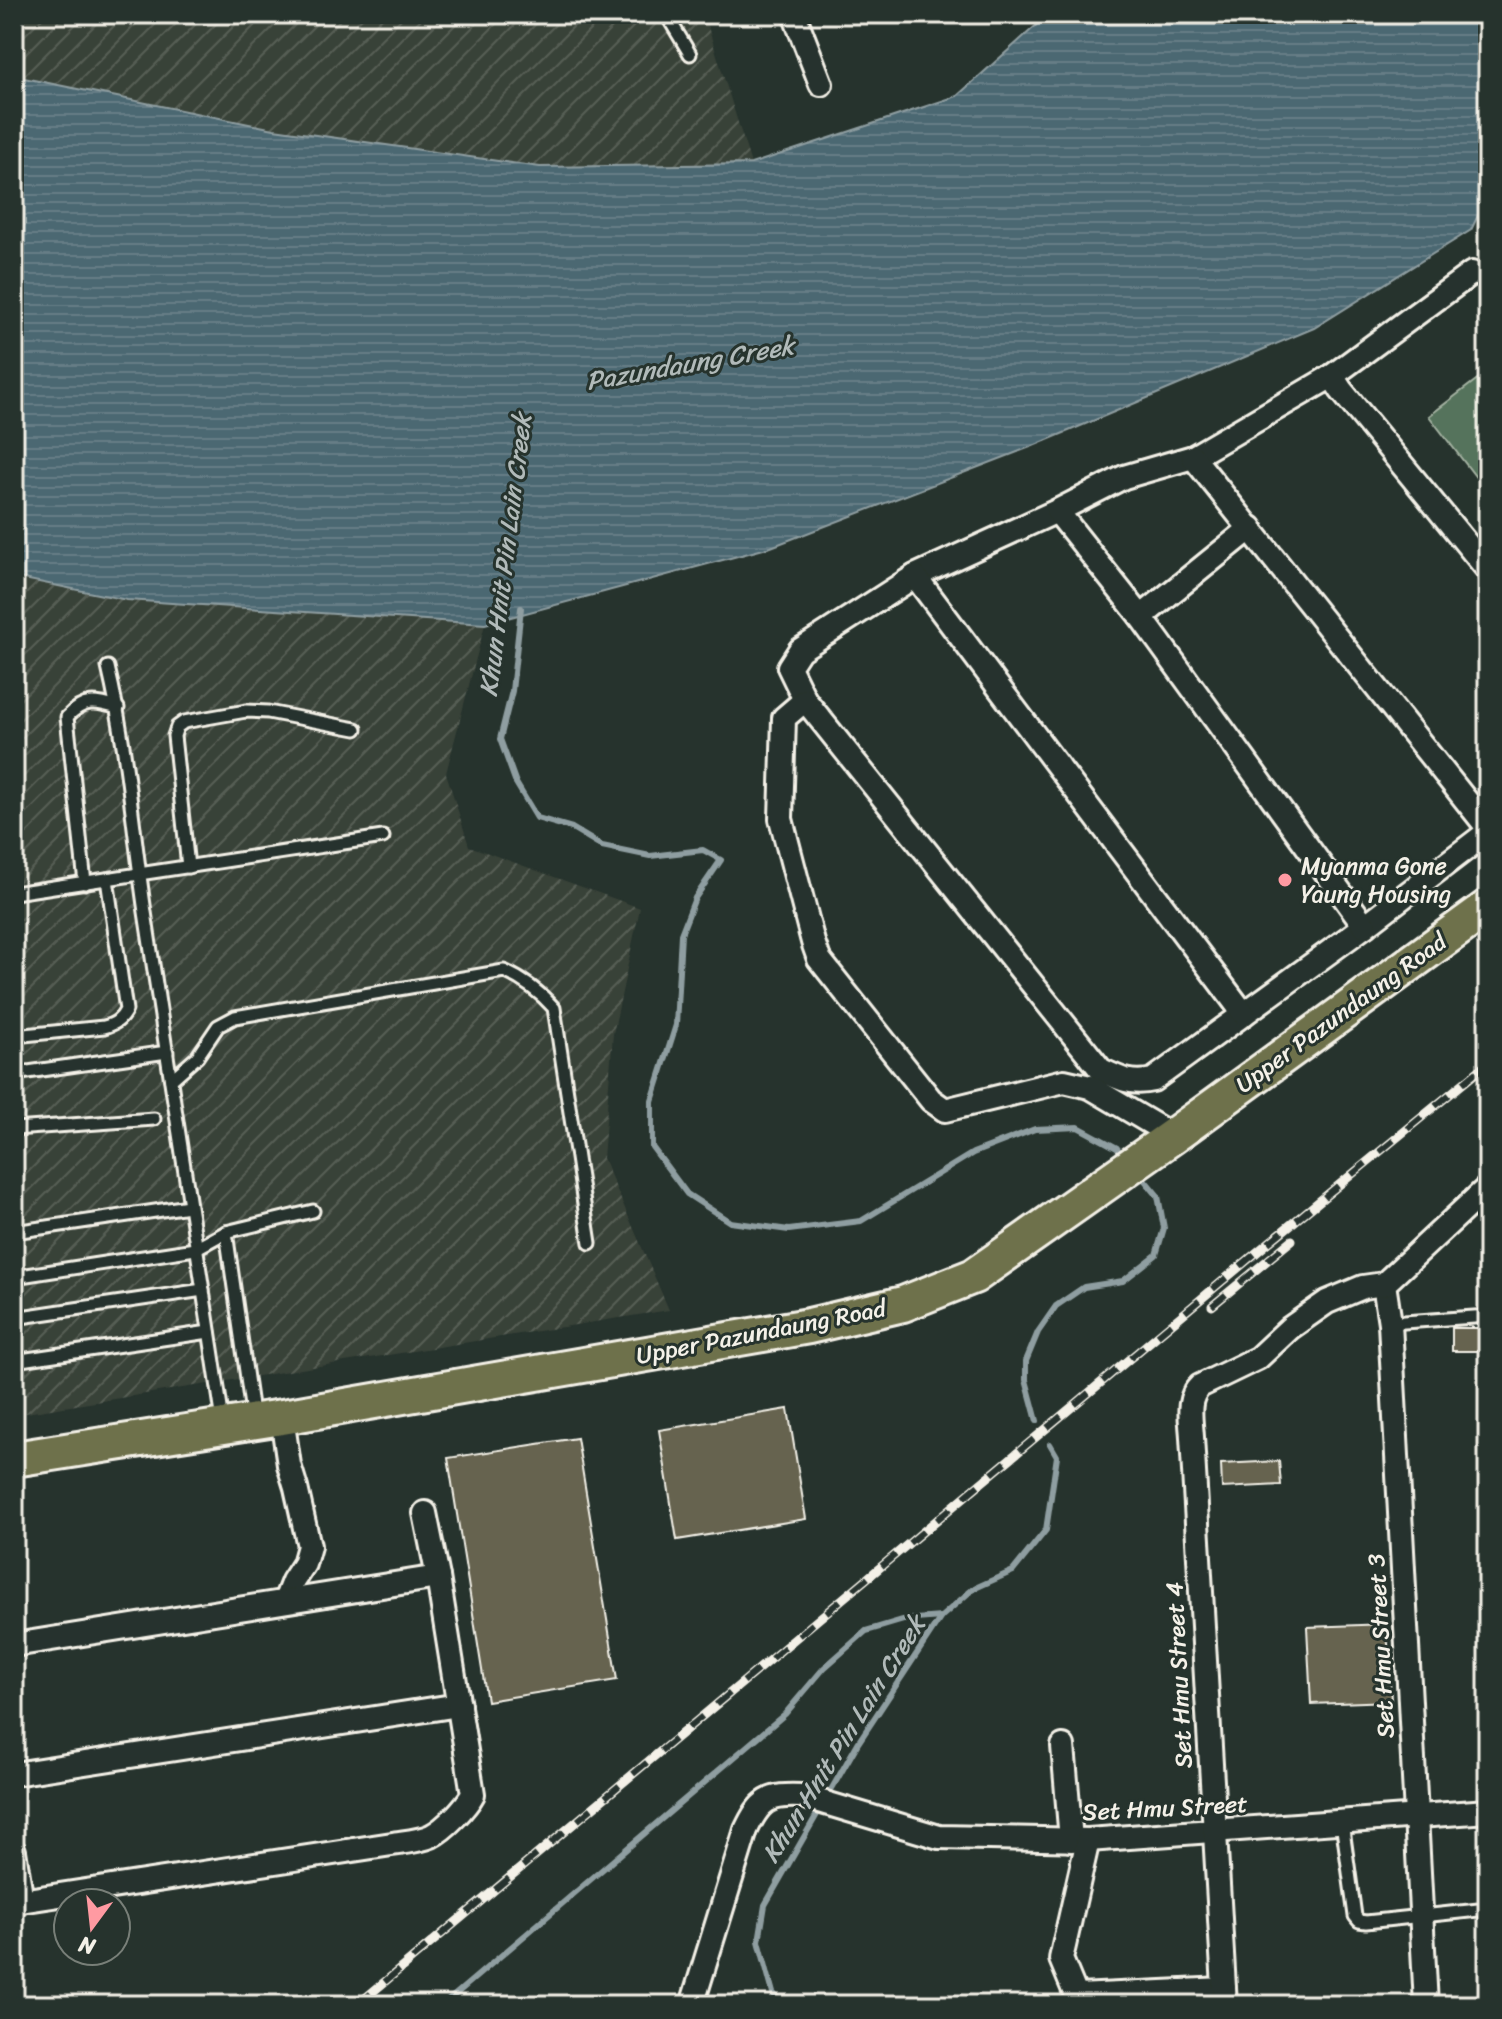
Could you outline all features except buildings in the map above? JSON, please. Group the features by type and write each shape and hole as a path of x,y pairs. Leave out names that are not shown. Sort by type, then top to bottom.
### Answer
{"main road":[{"name":"Upper Pazundaung Road","path":"14,1459 809,1326 903,1304 974,1276 1488,907"}],"street":[{"path":"794,14 821,84"},
{"path":"1193,457 1488,830 1365,926 1244,1014 1153,1080 1140,1083 1101,1070 805,700 789,667 800,650 915,576 1124,477 1193,457 1332,376 1472,273"},
{"path":"1332,376 1488,570"},
{"path":"1057,511 1141,617 1365,926"},
{"path":"1141,617 1251,528"},
{"path":"915,576 1244,1014"},
{"path":"805,700 784,718 781,819 813,942 819,959 931,1100 945,1110 1064,1081 1090,1087 1162,1143"},
{"path":"1384,1284 1488,1187"},
{"name":"Set Hmu Street 3","path":"1384,1284 1390,1323 1426,2005"},
{"name":"Set Hmu Street 4","path":"1224,1997 1191,1398 1200,1386 1258,1358 1290,1328 1327,1302 1363,1287 1384,1284"},
{"path":"253,1421 289,1465 309,1546 307,1558 285,1601"},
{"path":"14,1851 18,1901 315,1857 431,1836 468,1803 473,1794 425,1513"},
{"path":"14,1645 438,1577"},
{"path":"14,1774 459,1705"},
{"path":"1063,1746 1079,1840 1061,1959 1079,2000 1224,1997"},
{"name":"Set Hmu Street","path":"692,2005 746,1830 765,1801 782,1795 802,1796 939,1837 1079,1840 1488,1811"}],"lane":[{"path":"666,14 690,54"},
{"path":"108,667 118,708 209,1332 253,1421"},
{"path":"85,883 67,717 80,705 90,702 118,708"},
{"path":"188,867 174,736 177,727 184,722 246,711 268,712 356,729"},
{"path":"14,893 383,837"},
{"path":"14,1036 113,1025 126,1010 107,879"},
{"path":"171,1080 197,1057 218,1026 235,1017 504,971 519,978 554,1008 590,1243"},
{"path":"14,1074 167,1052"},
{"path":"14,1129 154,1119"},
{"path":"14,1232 189,1206"},
{"path":"14,1277 195,1249 226,1232 313,1211"},
{"path":"226,1232 253,1421"},
{"path":"14,1318 203,1290"},
{"path":"1390,1323 1488,1316"},
{"path":"14,1361 209,1332"},
{"path":"1342,1822 1355,1916 1359,1921 1488,1909"}],"shaded area":[{"path":"14,14 704,14 751,164 540,167 274,129 14,76"},
{"path":"14,577 127,600 485,624 446,773 469,846 640,908 613,1034 603,1158 669,1310 14,1415"}],"green space":[{"path":"1488,371 1488,493 1429,416"}],"water":[{"name":"Pazundaung Creek","path":"1049,14 1488,14 1488,195 1471,230 1314,328 1033,446 771,547 485,624 127,600 14,577 14,76 274,129 540,167 751,164 957,96"}],"waterway":[{"name":"Khun Hnit Pin Lain Creek","path":"521,608 512,691 500,739 516,783 537,818 572,828 602,846 650,856 703,850 721,860 695,898 681,934 676,1025 652,1101 652,1147 687,1194 730,1222 789,1230 861,1221 973,1153 1035,1129 1078,1127 1117,1148 1125,1158"},
{"name":"Khun Hnit Pin Lain Creek","path":"1037,1421 1026,1380 1026,1361 1038,1332 1056,1306 1084,1287 1123,1281 1156,1255 1164,1228 1158,1196 1138,1172"},
{"name":"Khun Hnit Pin Lain Creek","path":"783,2005 773,1993 759,1941 765,1905 858,1743 941,1617 973,1589 1013,1571 1046,1530 1057,1456 1050,1444"},
{"path":"443,2005 785,1714 824,1668 866,1631 903,1620 941,1617"}],"railway":[{"path":"357,2005 1256,1253 1488,1063"},
{"path":"1212,1306 1292,1240"}],"place":[{"name":"Myanma Gone Yaung Housing","path":"1285,880"}]}
